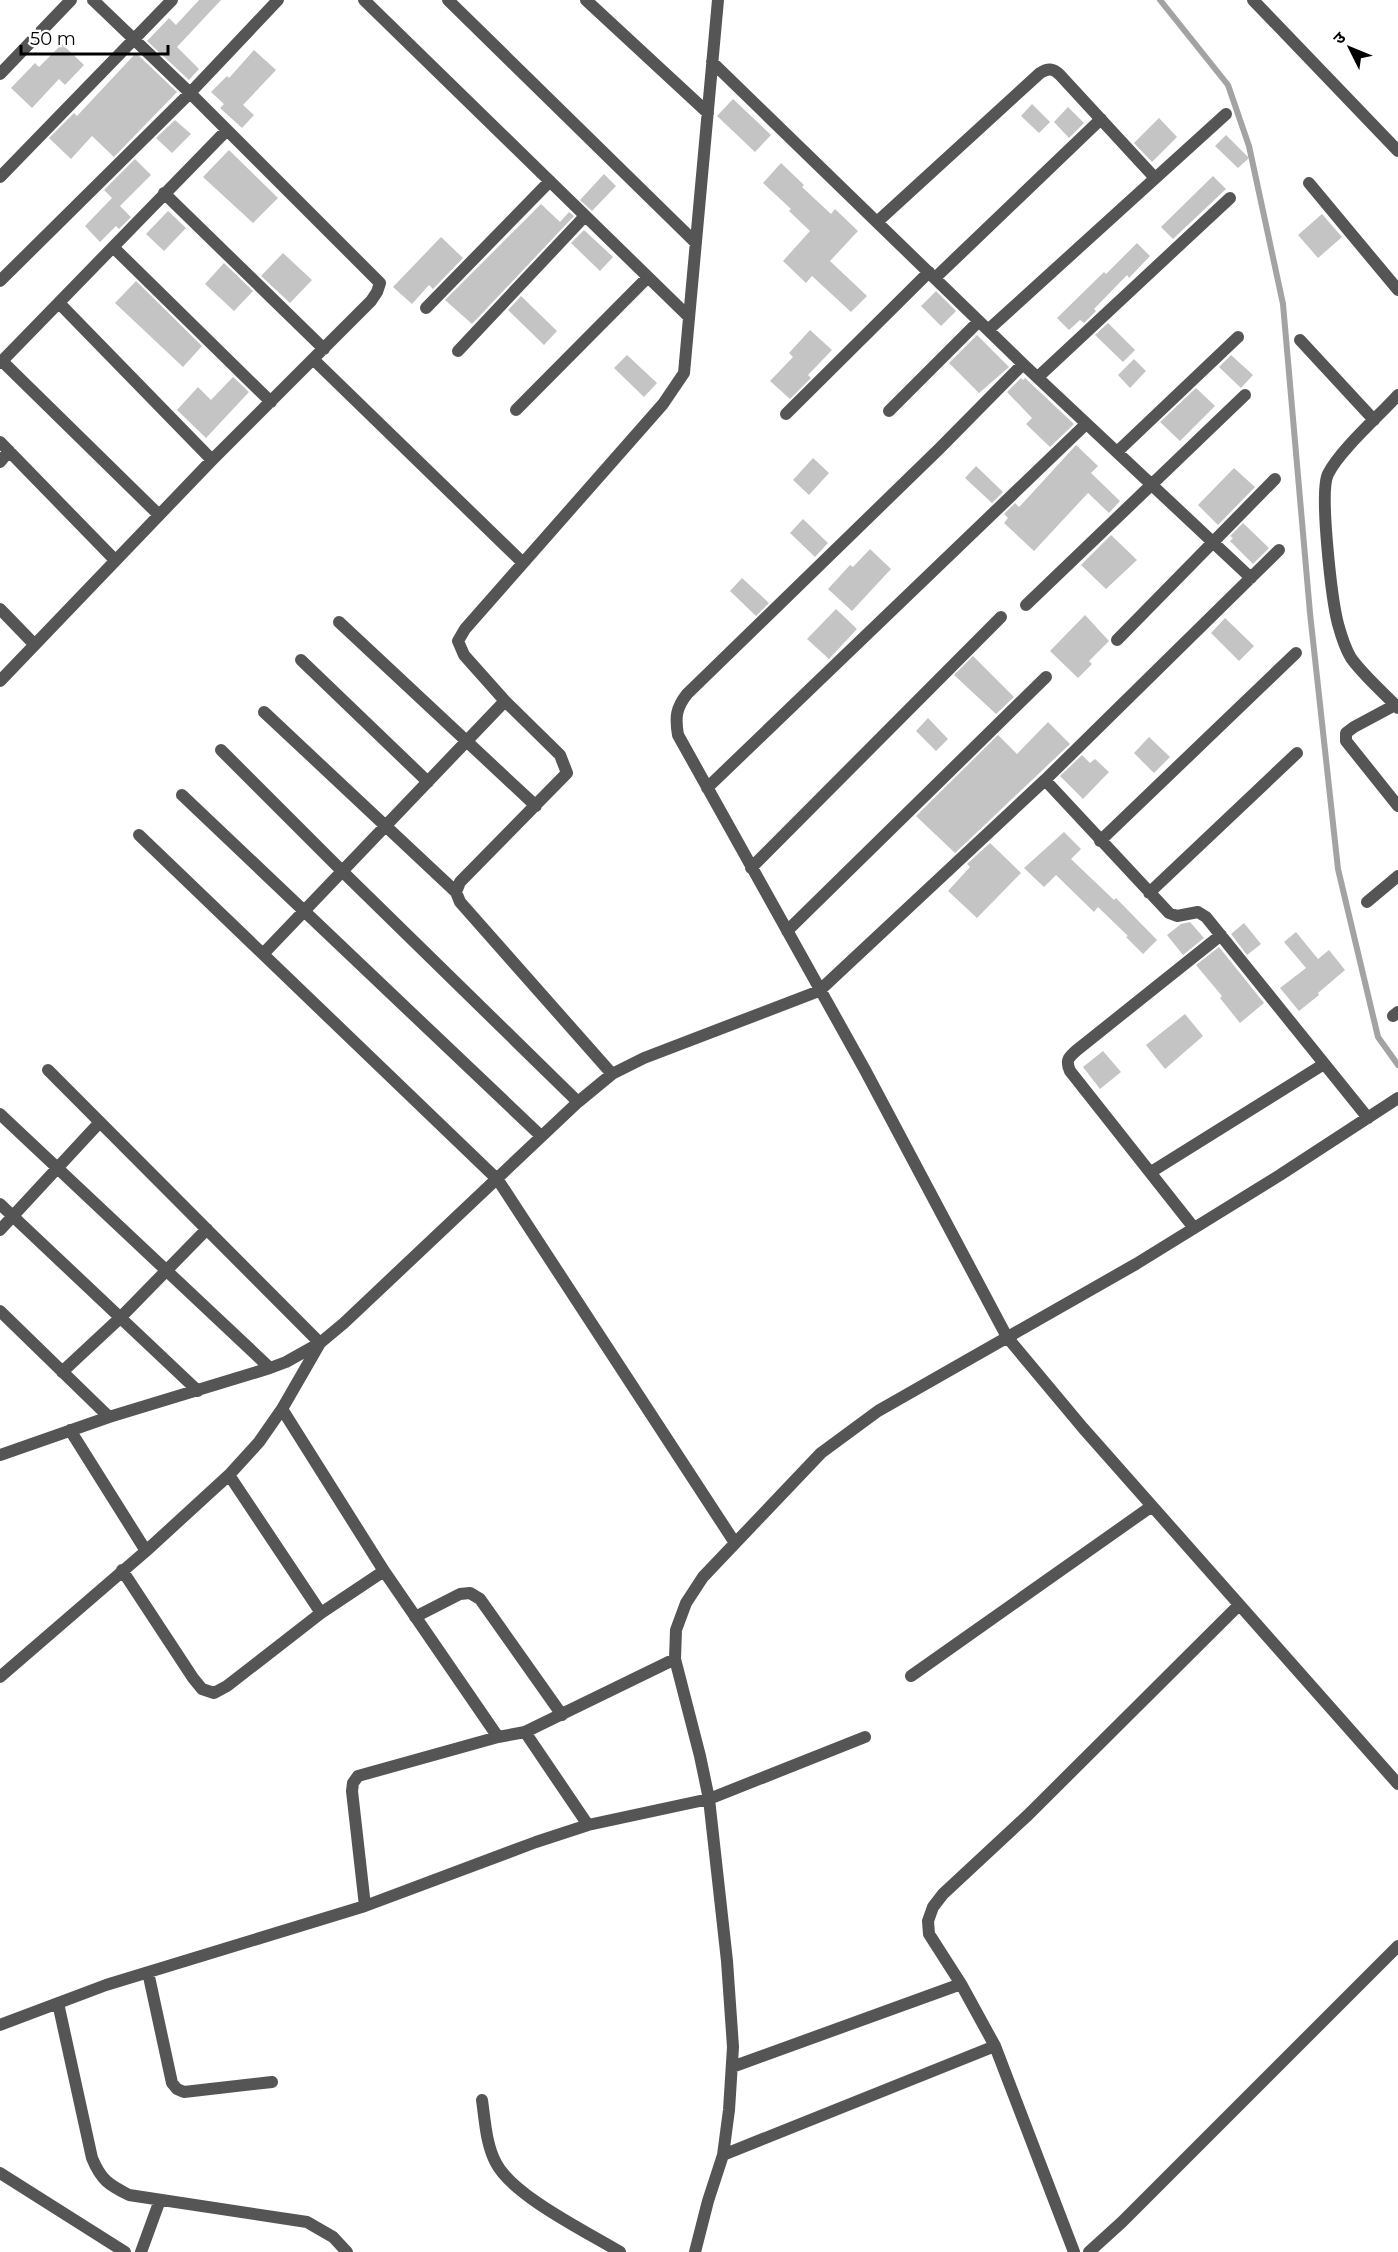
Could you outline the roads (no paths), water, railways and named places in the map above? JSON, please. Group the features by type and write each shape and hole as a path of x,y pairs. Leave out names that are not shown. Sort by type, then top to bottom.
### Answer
{"street":[{"path":"0,74 71,0"},
{"path":"0,681 212,460 371,301 378,292 380,283 190,93 93,0"},
{"path":"0,177 172,0"},
{"path":"0,281 190,93 278,0"},
{"path":"364,0 689,317"},
{"path":"448,0 696,243"},
{"path":"586,0 708,113"},
{"path":"456,892 460,882 567,773 560,755 464,656 458,640 465,629 663,404 684,373 718,0"},
{"path":"1253,0 1398,151"},
{"path":"712,62 1023,364 1251,578"},
{"path":"878,222 1047,69 1054,69 1060,75 1155,178"},
{"path":"889,411 983,325 1226,114"},
{"path":"786,414 1101,119"},
{"path":"159,515 1,362 226,131"},
{"path":"426,308 550,181"},
{"path":"1309,183 1398,290"},
{"path":"164,194 324,350"},
{"path":"1038,377 1230,198"},
{"path":"458,351 585,216"},
{"path":"112,247 272,402"},
{"path":"516,410 648,277"},
{"path":"59,303 212,460"},
{"path":"1117,452 1238,337"},
{"path":"1300,340 1374,420"},
{"path":"314,360 524,563"},
{"path":"1023,364 687,694 677,708 675,722 678,735 865,1070 1007,1337 1152,1506 1398,1784"},
{"path":"1026,605 1245,395"},
{"path":"1398,395 1338,459 1327,476 1324,512 1337,622 1343,641 1351,657 1396,706 1354,727 1346,733 1346,741 1398,806"},
{"path":"707,788 1086,424"},
{"path":"0,462 5,447 116,560"},
{"path":"1117,640 1275,479"},
{"path":"0,1455 109,1417 270,1368 320,1343 498,1180 541,1136 612,1074 644,1058 819,991 1044,780 1279,550"},
{"path":"0,609 35,645"},
{"path":"751,868 1001,617"},
{"path":"339,622 536,806"},
{"path":"1100,841 1296,653"},
{"path":"301,660 428,782"},
{"path":"787,931 1046,677"},
{"path":"263,954 505,700"},
{"path":"264,712 456,892 460,902 612,1074"},
{"path":"221,750 342,872 578,1102"},
{"path":"1149,893 1297,753"},
{"path":"1044,780 1169,913 1178,916 1198,912 1206,917 1368,1118"},
{"path":"182,795 541,1136"},
{"path":"140,835 498,1180 735,1543"},
{"path":"1367,902 1398,876"},
{"path":"1194,1228 1070,1071 1067,1064 1069,1057 1221,935"},
{"path":"1151,1172 1324,1064"},
{"path":"48,1070 320,1343"},
{"path":"695,2252 723,2155 733,2048 727,1961 709,1799 675,1659 676,1630 686,1603 703,1577 821,1453 878,1410 1194,1228 1398,1099"},
{"path":"0,1114 270,1368"},
{"path":"0,1230 100,1122"},
{"path":"0,1204 198,1391"},
{"path":"62,1372 207,1229"},
{"path":"0,1311 109,1417"},
{"path":"0,1677 146,1551 229,1475 259,1442 282,1409 320,1343"},
{"path":"282,1409 384,1571 498,1737"},
{"path":"70,1430 146,1551"},
{"path":"229,1475 321,1613"},
{"path":"911,1676 1152,1506"},
{"path":"122,1570 193,1678 202,1689 214,1693 227,1686 321,1613 384,1571"},
{"path":"415,1617 460,1594 470,1593 480,1599 562,1715"},
{"path":"1074,2252 994,2046 961,1984 929,1934 928,1921 933,1907 943,1894 1028,1815 1239,1605"},
{"path":"364,1906 352,1791 353,1783 358,1776 498,1737 525,1732 675,1659"},
{"path":"525,1732 588,1825"},
{"path":"0,2025 148,1972 364,1906 588,1825 709,1799 865,1737"},
{"path":"1089,2252 1122,2222 1398,1946"},
{"path":"148,1972 172,2083 177,2089 184,2092 272,2082"},
{"path":"732,2067 961,1984"},
{"path":"58,2003 92,2158 98,2174 112,2187 129,2195 307,2222 333,2237 347,2252"},
{"path":"723,2155 994,2046"},
{"path":"482,2100 489,2144 495,2162 503,2175 540,2203 620,2252"},
{"path":"0,2173 125,2252"},
{"path":"141,2252 160,2200"}],"waterway":[{"path":"1160,0 1228,85 1249,146 1283,304 1310,613 1338,869 1378,1037 1398,1065"}]}
